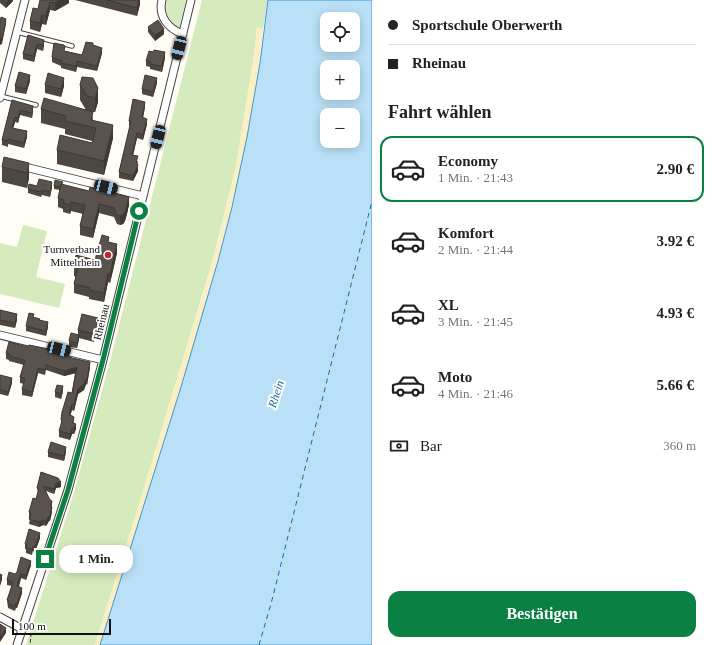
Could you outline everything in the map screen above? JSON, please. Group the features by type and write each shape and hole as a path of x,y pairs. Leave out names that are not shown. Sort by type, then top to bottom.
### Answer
{"street":[{"path":"0,97 25,0"},
{"path":"162,0 160,5 162,17 170,27 183,34"},
{"name":"Rheinau","path":"17,645 68,490 103,360 191,0"},
{"path":"14,164 143,196"},
{"path":"0,335 103,360"},
{"path":"0,617 22,629"}],"lane":[{"path":"17,32 72,46"},
{"path":"0,97 36,105"}],"path":[{"path":"30,645 31,635"}],"green space":[{"path":"166,0 186,0 179,28 172,23 168,16"},
{"path":"202,0 268,0 263,29 257,27 254,56 236,166 214,256 95,645 26,645 74,492 110,361"},
{"path":"23,225 47,231 36,277 65,284 59,308 0,294 0,243 17,247"}],"sand":[{"path":"257,27 263,29 252,110 236,188 216,267 183,382 100,645 95,645 214,257 236,166 254,56"}],"water":[{"name":"Rhein","path":"268,0 372,0 372,645 100,645 181,387 218,261 232,207 247,137 260,63"}],"building":[{"path":"40,0 59,0 55,3 50,2 46,16 42,15 40,23 30,21 33,8 38,9"},
{"path":"107,0 139,0 137,8"},
{"path":"1,17 6,19 2,39 0,40 0,21"},
{"path":"158,20 164,29 155,35 148,27"},
{"path":"28,35 44,40 43,45 37,44 34,56 23,54"},
{"path":"86,42 93,43 93,45 102,48 97,66 77,61 76,66 61,63 62,61 52,57 54,43 64,45 64,51 82,55"},
{"path":"154,50 165,52 162,66 150,64 151,62 146,61 149,51 153,52"},
{"path":"19,72 30,75 26,89 15,86"},
{"path":"48,73 64,78 61,89 45,85"},
{"path":"145,75 157,78 153,92 142,89"},
{"path":"82,77 93,78 98,88 95,98 87,96 80,85"},
{"path":"44,98 93,112 91,120 113,125 104,161 57,150 60,135 92,143 96,128 65,121 66,116 41,109"},
{"path":"133,99 145,102 142,117 147,119 143,135 137,133 132,155 138,156 136,162 138,165 133,176 119,172 131,121 129,121"},
{"path":"12,100 33,106 32,113 20,110 18,118 15,117 12,128 27,131 24,143 8,139 8,141 2,140"},
{"path":"4,157 29,163 27,173 2,167"},
{"path":"39,179 52,182 50,192 42,190 41,192 28,189 29,184 37,186"},
{"path":"55,180 63,182 60,187 54,186"},
{"path":"61,184 89,191 90,187 104,191 105,188 112,190 111,192 129,197 125,212 120,216 117,215 114,208 99,204 93,229 80,226 85,205 71,202 70,205 63,203 64,200 58,198"},
{"path":"102,235 109,237 108,242 117,244 110,274 108,273 104,293 89,290 90,288 74,284 78,268 74,267 76,255 95,260"},
{"path":"0,310 17,314 15,323 0,320"},
{"path":"29,313 34,314 33,317 40,319 39,320 48,322 46,331 26,326"},
{"path":"82,314 98,318 98,328 95,329 94,334 78,330"},
{"path":"71,333 79,335 77,343 69,341"},
{"path":"9,342 28,347 29,345 49,349 49,351 90,362 87,379 78,389 74,405 72,404 69,414 74,417 73,423 76,424 74,429 72,428 70,434 59,431 62,421 62,412 68,392 72,393 77,367 64,371 46,365 45,370 38,368 32,392 22,389 25,378 20,377 25,360 9,356 10,354 6,353"},
{"path":"0,375 12,378 8,392 0,390"},
{"path":"57,385 63,386 61,394 55,392"},
{"path":"51,442 66,447 64,456 48,452"},
{"path":"41,472 58,478 61,482 56,483 54,489 43,486 50,500 52,501 52,507 50,516 46,521 43,520 39,522 29,519 31,513 29,512 33,498 36,499"},
{"path":"29,529 40,533 35,547 33,546 32,549 26,548 27,545 25,544"},
{"path":"21,557 31,561 26,575 21,574 17,586 22,588 15,606 8,604 9,601 7,600 13,582 7,580 9,572 15,574 17,572"},
{"path":"0,624 6,628 0,637"}],"ferry route":[{"path":"259,645 271,604 372,201"}],"place":[{"name":"Turnverband Mittelrhein","path":"108,255"}],"route":[{"path":"45,559 68,490 103,360 139,211"}]}
